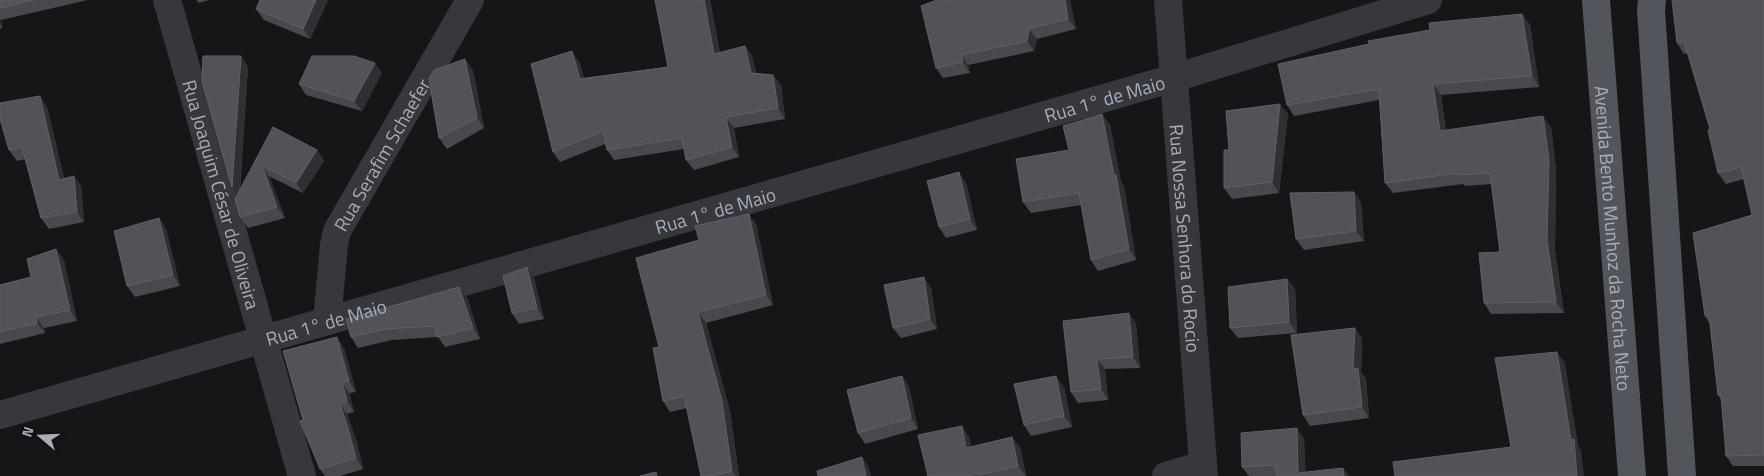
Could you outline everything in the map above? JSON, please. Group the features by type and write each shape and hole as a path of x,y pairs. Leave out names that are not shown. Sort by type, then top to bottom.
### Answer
{"main road":[{"name":"Avenida Bento Munhoz da Rocha Neto","path":"1596,0 1632,476"},
{"path":"1652,0 1682,476"}],"street":[{"name":"Rua Joaquim César de Oliveira","path":"166,0 302,476"},
{"name":"Rua Serafim Schaefer","path":"327,321 337,231 470,0"},
{"name":"Rua Nossa Senhora do Rocio","path":"1168,0 1203,470"},
{"name":"Rua 1° de Maio","path":"0,415 1174,78 1428,0"},
{"path":"1166,476 1203,470"}],"building":[{"path":"0,0 34,0 0,8"},
{"path":"260,0 316,0 303,29 256,9"},
{"path":"655,0 704,0 714,54 745,46 751,73 773,75 778,108 726,117 732,147 686,160 682,138 607,150 603,131 553,152 531,64 572,51 580,79 668,67"},
{"path":"937,0 1065,0 1068,19 1029,29 1027,41 961,55 963,62 936,68 921,6"},
{"path":"1672,0 1764,0 1764,455 1726,456 1721,394 1718,395 1709,315 1705,316 1693,233 1752,215 1741,167 1718,173 1708,130 1710,129 1684,41 1677,43"},
{"path":"1522,14 1532,76 1433,84 1440,131 1543,116 1549,160 1547,240 1556,302 1484,303 1479,253 1500,252 1490,173 1457,175 1457,173 1385,183 1379,89 1287,105 1278,64 1369,44 1368,41 1430,30 1429,23"},
{"path":"203,56 241,56 232,187 202,81"},
{"path":"312,56 354,56 375,63 354,101 299,84"},
{"path":"465,59 477,118 439,138 429,79 434,70"},
{"path":"40,96 59,180 74,176 77,212 41,218 22,147 9,150 0,119 0,103"},
{"path":"1280,104 1272,182 1224,188 1224,150 1229,150 1226,111"},
{"path":"1102,114 1114,175 1116,175 1129,249 1091,260 1079,193 1023,202 1016,159 1069,150 1063,126"},
{"path":"273,127 317,150 296,183 262,165 277,207 240,217 235,199"},
{"path":"959,172 970,219 939,227 927,181"},
{"path":"1354,192 1356,231 1296,239 1290,193"},
{"path":"749,214 766,295 698,312 722,401 732,471 701,476 684,396 663,401 653,348 659,347 636,258 699,240 695,226"},
{"path":"159,218 173,275 127,286 114,231"},
{"path":"56,249 70,310 36,317 37,323 0,332 0,285 31,277 27,259"},
{"path":"527,267 537,308 512,313 503,276"},
{"path":"924,277 930,319 893,328 884,285"},
{"path":"1287,279 1289,322 1230,328 1228,287"},
{"path":"459,287 473,328 437,337 435,326 385,329 351,337 346,319"},
{"path":"1129,313 1133,357 1097,359 1101,389 1071,392 1063,321"},
{"path":"1355,328 1353,369 1358,368 1362,407 1303,415 1291,335"},
{"path":"337,337 349,381 342,382 347,401 340,404 356,458 320,469 300,421 303,420 283,351"},
{"path":"1557,352 1571,440 1574,439 1577,476 1395,476 1393,462 1511,447 1495,358"},
{"path":"902,376 911,418 858,433 847,390"},
{"path":"1056,376 1064,416 1024,425 1014,384"},
{"path":"962,426 966,448 1012,437 1018,466 978,475 978,473 968,476 928,476 918,435"},
{"path":"1297,428 1298,473 1343,468 1344,476 1277,476 1275,465 1242,467 1241,433"},
{"path":"862,457 866,476 818,476 817,471"},
{"path":"656,472 657,476 640,476"}]}
